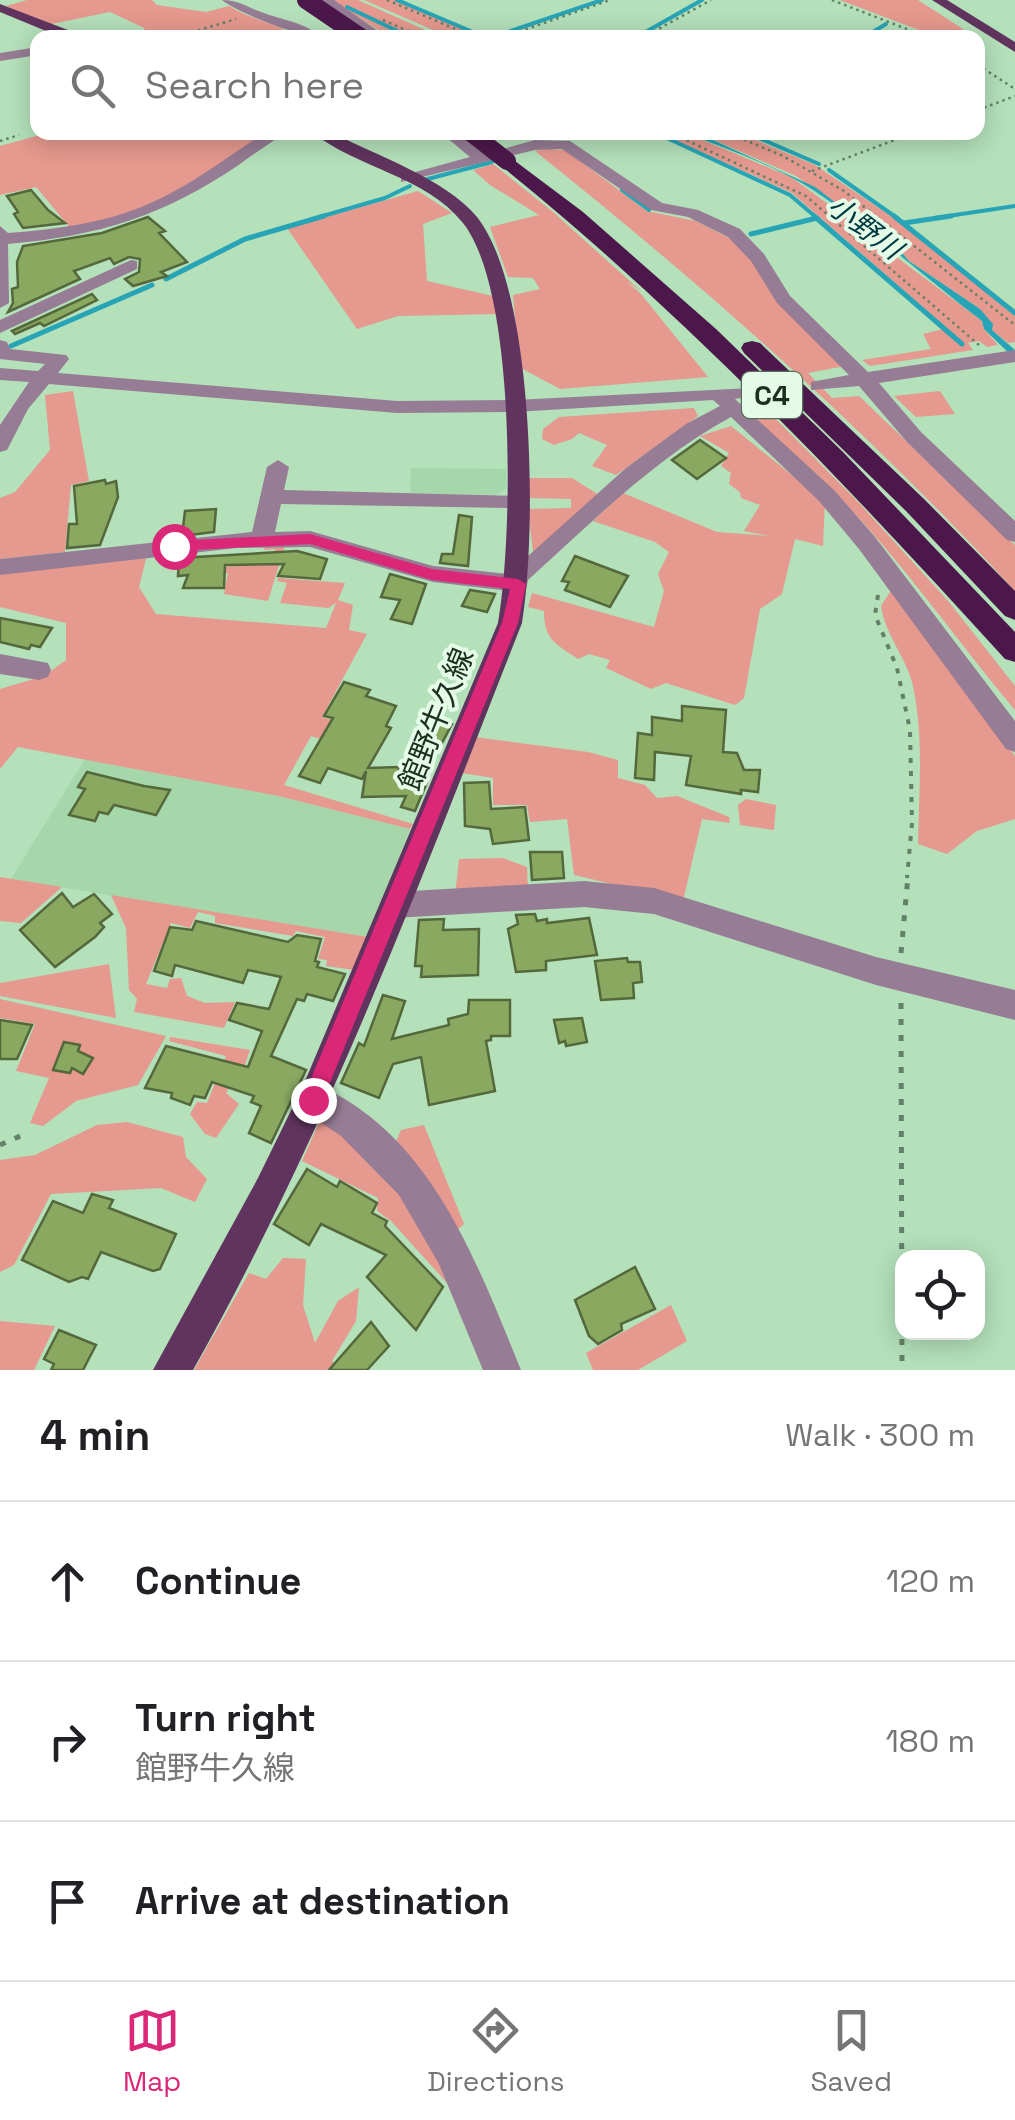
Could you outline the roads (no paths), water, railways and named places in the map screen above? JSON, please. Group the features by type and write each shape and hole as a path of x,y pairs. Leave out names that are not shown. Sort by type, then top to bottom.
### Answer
{"highway":[{"path":"286,0 329,30"},
{"path":"306,0 350,30"},
{"name":"C4","path":"488,140 513,151 727,324 915,505 1015,610"},
{"name":"C4","path":"513,151 750,374 872,496 1015,651"}],"main road":[{"path":"938,0 1015,48"},
{"path":"958,0 1015,35"},
{"path":"0,8 56,30"},
{"name":"館野牛久線","path":"172,1370 200,1324 313,1100 510,623 519,580 515,406 499,286 484,243 467,217 334,140"}],"street":[{"path":"228,0 256,15 303,30"},
{"path":"256,15 322,0 369,30"},
{"path":"0,57 30,52"},
{"path":"0,303 1,235 81,232 138,214 198,185 265,140"},
{"path":"475,140 513,151"},
{"path":"407,179 513,151 565,144 657,207 692,213 734,233 758,258 783,298 865,380 914,438 1015,534"},
{"path":"0,327 131,264"},
{"path":"0,346 2,354 59,359 18,406 0,445"},
{"path":"818,386 1002,358"},
{"path":"0,374 360,406 731,399 826,496 889,572 1015,741"},
{"path":"0,567 262,539 326,542 432,574 519,580 633,472 731,399"},
{"path":"262,539 278,467"},
{"path":"272,497 518,501"},
{"path":"0,664 39,670"},
{"path":"394,905 584,894 617,896 682,907 899,977 1015,1006"},
{"path":"313,1100 350,1120 419,1191 446,1236 502,1370"}],"water":[{"name":"小野川","path":"704,140 713,140 815,187 861,222 883,231 909,261 980,309 993,324 992,330 1015,350 1015,359 984,329 982,321 857,221 813,190 767,165"}],"waterway":[{"path":"397,0 468,30"},
{"path":"514,30 602,0"},
{"path":"649,30 702,0"},
{"path":"347,7 395,30"},
{"path":"876,30 886,24"},
{"name":"小野川","path":"671,140 790,195 816,218"},
{"path":"764,140 819,164"},
{"path":"424,180 492,162"},
{"name":"小野川","path":"829,170 897,218"},
{"path":"316,218 385,198 410,186"},
{"path":"622,190 649,210"},
{"path":"935,218 1015,206"},
{"path":"166,279 245,239 324,216"},
{"name":"小野川","path":"894,216 1015,313"},
{"name":"小野川","path":"904,223 951,216"},
{"name":"小野川","path":"751,234 816,218"},
{"name":"小野川","path":"816,218 962,344"},
{"path":"11,346 152,285"}]}
